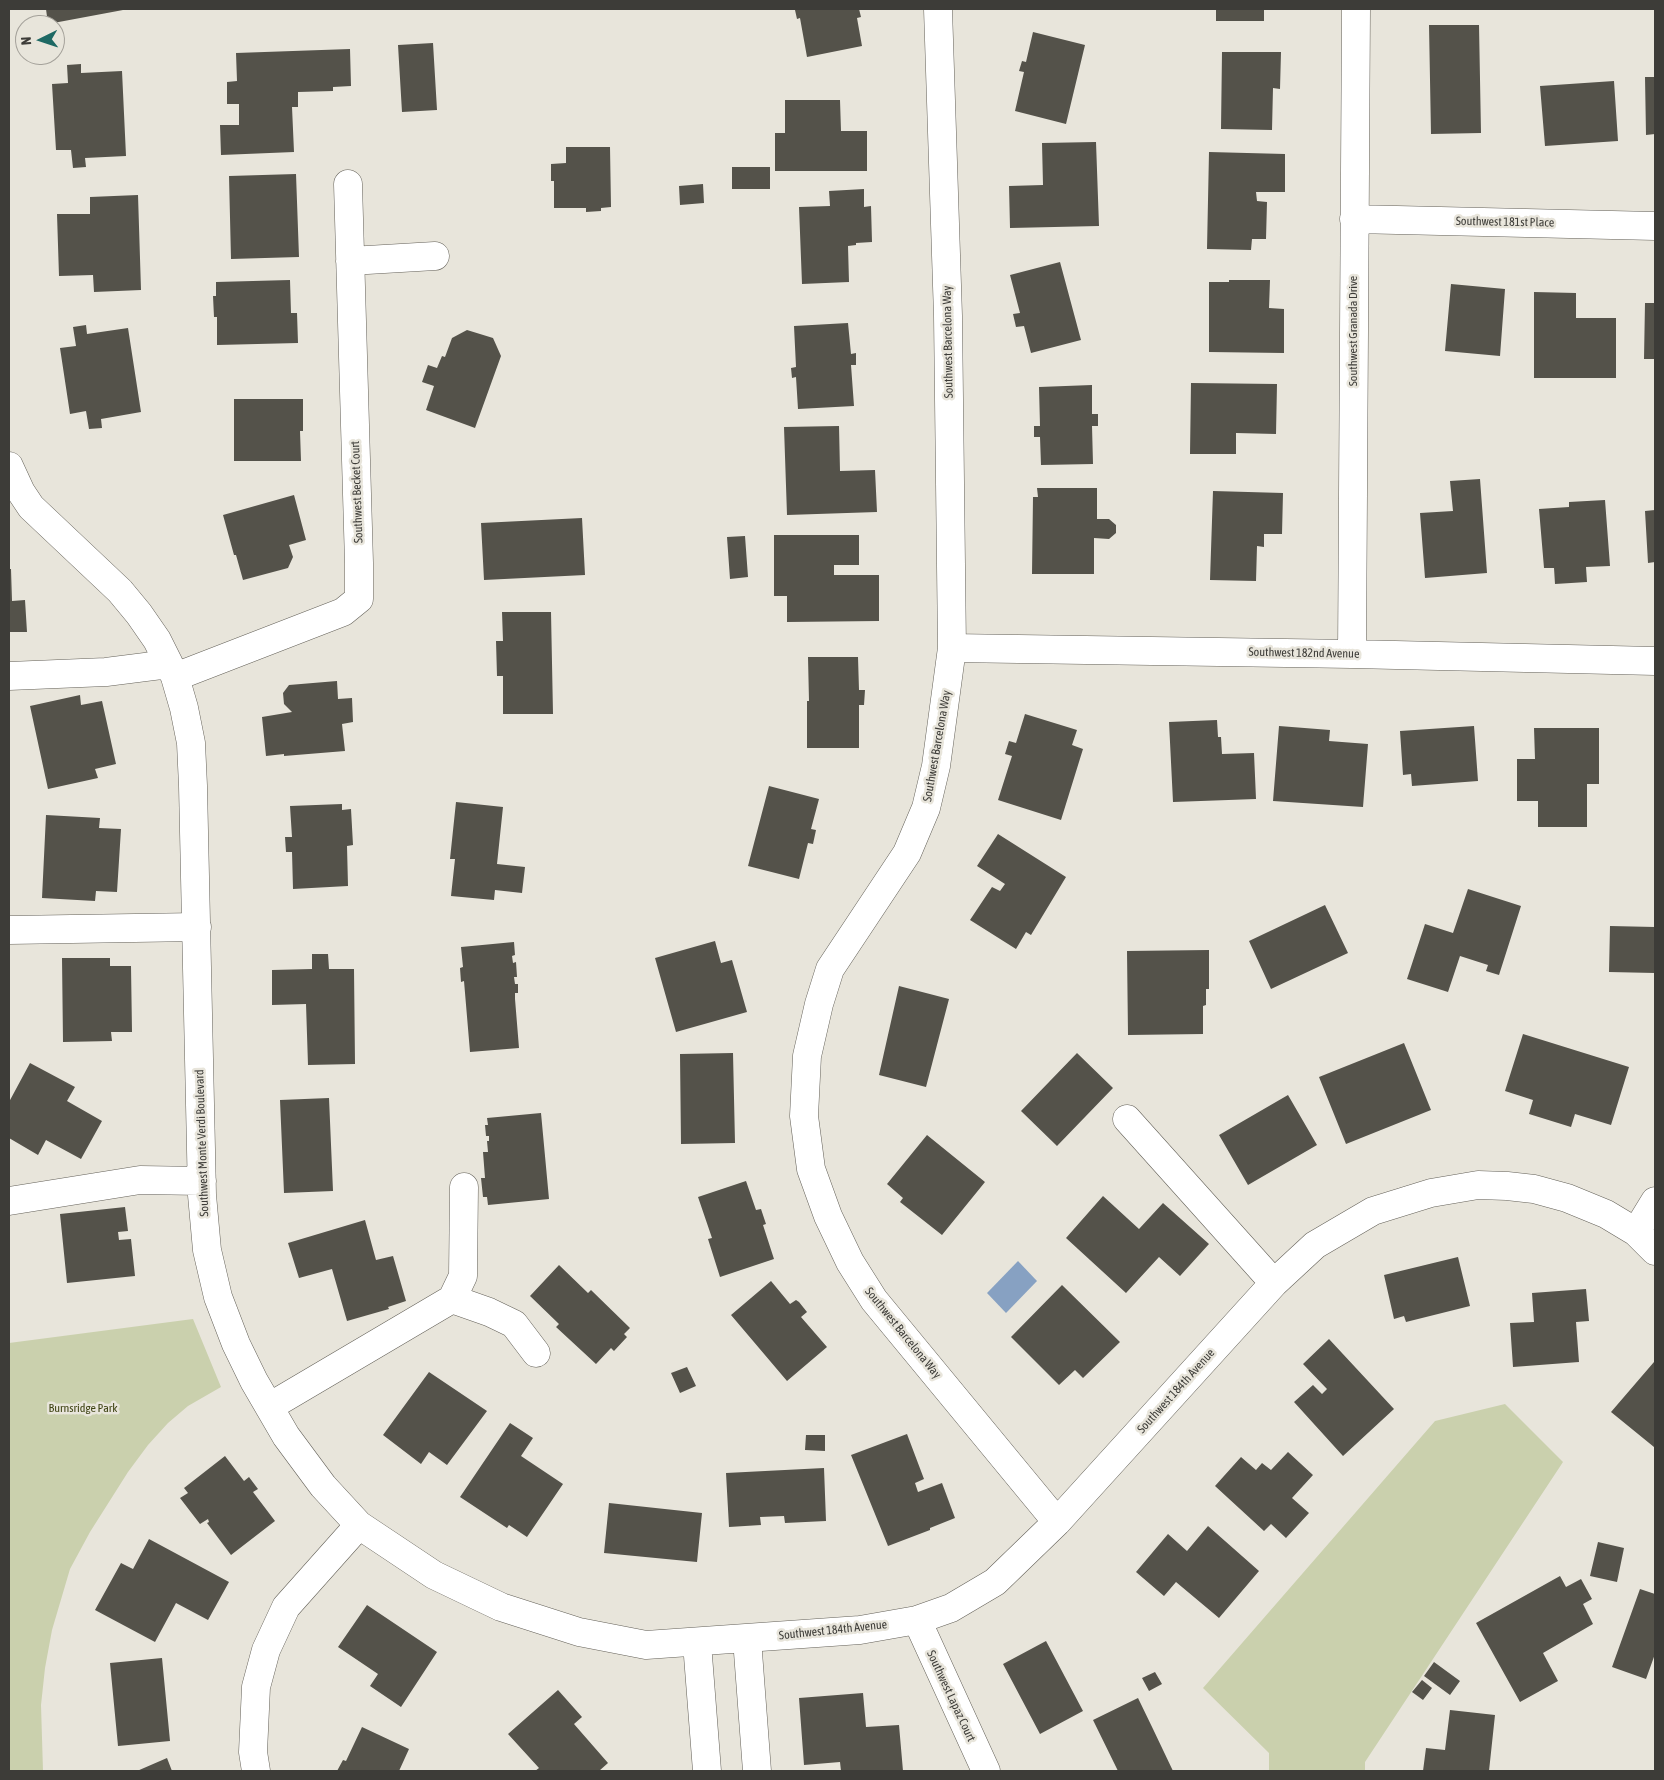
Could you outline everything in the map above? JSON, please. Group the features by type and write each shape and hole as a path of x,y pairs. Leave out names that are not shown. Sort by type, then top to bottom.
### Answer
{"street":[{"name":"Southwest Barcelona Way","path":"938,9 948,316 952,648 936,766 926,808 906,853 830,969 819,1004 807,1056 804,1116 811,1169 828,1216 850,1262 874,1300 1057,1522"},
{"name":"Southwest Granada Drive","path":"1352,654 1356,9"},
{"name":"Southwest Becket Court","path":"172,671 343,612 359,598 348,184"},
{"name":"Southwest 181st Place","path":"1354,219 1655,226"},
{"path":"350,260 435,256"},
{"name":"Southwest Monte Verdi Boulevard","path":"9,466 21,492 31,507 120,591 139,614 157,640 172,671 191,743 197,927 202,1195 208,1250 218,1297 236,1344 269,1407 286,1436 323,1486 359,1525 434,1575 502,1607 579,1632 646,1645 697,1642"},
{"name":"Southwest 182nd Avenue","path":"952,648 1655,661"},
{"path":"9,676 172,671"},
{"path":"9,930 197,927"},
{"path":"1127,1119 1274,1283"},
{"path":"9,1201 140,1180 202,1182"},
{"name":"Southwest 184th Avenue","path":"697,1642 860,1630 917,1620 950,1608 995,1582 1057,1522 1274,1283 1316,1245 1373,1211 1431,1193 1478,1186 1534,1189 1567,1198 1598,1210 1636,1232 1655,1251"},
{"path":"269,1407 452,1299 463,1276 464,1187"},
{"path":"1636,1232 1655,1202"},
{"path":"452,1299 489,1312 514,1324 536,1353"},
{"path":"256,1771 252,1752 256,1687 266,1650 286,1607 359,1525"},
{"name":"Southwest Lapaz Court","path":"917,1620 986,1771"},
{"path":"747,1639 758,1771"},
{"path":"697,1642 707,1771"}],"green space":[{"name":"Burnsridge Park","path":"193,1319 221,1387 188,1406 168,1423 148,1445 128,1472 90,1532 70,1569 52,1630 41,1705 43,1771 9,1771 9,1343"},
{"path":"1505,1404 1563,1462 1365,1762 1365,1771 1269,1771 1269,1753 1203,1688 1435,1421"}],"water":[{"path":"1018,1261 1037,1281 1006,1313 987,1293"}],"building":[{"path":"46,9 123,9 65,21 65,15 47,15"},
{"path":"859,9 861,17 857,18 862,46 807,57 800,18 797,19 795,10"},
{"path":"1216,9 1264,9 1264,21 1216,21"},
{"path":"1429,25 1479,25 1481,133 1431,134"},
{"path":"1033,32 1085,45 1066,124 1015,111 1024,72 1019,71 1022,61 1026,62"},
{"path":"433,43 437,110 402,112 398,45"},
{"path":"350,49 351,86 333,87 333,91 298,92 298,107 292,107 294,152 221,155 220,125 239,125 239,104 227,104 227,82 237,81 236,53"},
{"path":"1222,52 1281,52 1280,89 1273,88 1272,130 1221,129"},
{"path":"81,64 81,73 122,71 126,156 85,158 86,167 73,168 71,150 56,150 52,84 68,83 67,65"},
{"path":"1645,77 1655,77 1655,134 1646,135"},
{"path":"1614,81 1618,141 1545,146 1540,86"},
{"path":"785,100 840,100 841,131 867,131 867,171 775,171 775,133 785,133"},
{"path":"1096,142 1099,226 1010,228 1009,186 1043,185 1042,143"},
{"path":"566,147 610,147 611,207 601,208 601,211 586,212 586,208 554,208 554,181 551,181 551,164 566,163"},
{"path":"1209,152 1285,154 1285,192 1256,192 1257,201 1267,202 1266,239 1252,239 1251,250 1207,249"},
{"path":"732,167 770,167 770,189 732,189"},
{"path":"296,174 299,257 231,259 229,176"},
{"path":"703,184 704,203 680,205 679,186"},
{"path":"864,189 864,207 871,206 872,242 856,243 856,245 848,246 849,282 802,284 799,207 830,206 829,191"},
{"path":"138,195 141,290 94,292 93,275 59,276 57,214 90,214 90,197"},
{"path":"1060,262 1081,340 1031,353 1024,326 1016,327 1013,314 1020,313 1010,275"},
{"path":"290,280 291,313 297,313 298,343 217,345 217,317 214,317 213,296 216,296 216,282"},
{"path":"1229,280 1270,280 1269,308 1284,309 1284,353 1209,352 1209,282 1229,282"},
{"path":"1451,284 1505,289 1500,356 1445,351"},
{"path":"1534,292 1576,293 1576,318 1616,318 1616,378 1534,378"},
{"path":"1645,303 1655,303 1655,359 1644,359"},
{"path":"848,323 851,354 856,353 856,365 851,365 854,406 798,409 796,377 792,378 791,368 796,367 794,326"},
{"path":"86,325 87,334 128,328 141,412 101,419 102,428 89,429 86,411 70,414 60,348 76,346 73,327"},
{"path":"467,330 493,338 501,356 475,428 426,410 434,386 422,382 428,365 437,368 442,356 445,357 452,338"},
{"path":"1191,383 1277,384 1276,434 1236,433 1236,454 1190,454"},
{"path":"1092,385 1092,414 1098,414 1098,426 1092,426 1093,464 1041,465 1040,437 1034,437 1034,426 1040,426 1039,387"},
{"path":"234,399 303,399 303,431 300,431 301,461 234,461"},
{"path":"839,426 840,471 875,470 877,512 787,515 784,427"},
{"path":"1480,479 1487,573 1425,578 1420,513 1453,511 1450,481"},
{"path":"1037,488 1097,488 1097,519 1109,519 1116,525 1116,533 1109,539 1094,538 1094,574 1032,574 1033,497 1038,497"},
{"path":"1213,491 1283,493 1282,534 1264,534 1264,547 1257,546 1256,581 1210,580"},
{"path":"294,495 306,540 289,545 293,557 288,568 243,580 223,515"},
{"path":"1605,500 1610,566 1586,567 1587,582 1555,584 1554,568 1544,568 1539,509 1569,507 1569,502"},
{"path":"1655,510 1655,562 1648,563 1645,511"},
{"path":"582,518 585,575 484,580 481,523"},
{"path":"774,535 859,535 859,565 834,565 834,575 879,575 879,621 787,622 787,596 774,596"},
{"path":"745,536 748,577 730,579 727,537"},
{"path":"9,569 11,569 12,601 25,600 27,632 9,632"},
{"path":"502,612 551,612 553,714 503,714 503,676 497,676 496,641 503,641"},
{"path":"808,657 858,657 859,690 865,690 864,705 859,705 859,748 807,748"},
{"path":"337,681 338,699 352,698 353,722 342,724 345,751 266,756 262,717 292,712 284,704 283,693 289,685"},
{"path":"80,695 81,705 102,701 116,764 95,769 98,778 48,789 30,706"},
{"path":"1025,714 1077,730 1072,745 1083,749 1061,820 998,800 1012,756 1005,754 1009,741 1016,743"},
{"path":"1217,720 1222,754 1254,753 1256,799 1173,802 1169,722"},
{"path":"1279,726 1330,730 1329,741 1368,744 1363,807 1273,801"},
{"path":"1474,726 1478,781 1412,786 1411,774 1403,775 1400,731"},
{"path":"1534,728 1599,728 1599,784 1587,784 1587,827 1538,827 1538,801 1517,801 1517,759 1535,759"},
{"path":"769,786 819,799 811,829 816,830 813,844 808,843 799,879 748,866"},
{"path":"456,802 503,807 497,864 525,867 522,893 495,890 494,900 451,896 455,859 450,859"},
{"path":"342,804 342,810 351,809 353,845 347,846 348,886 293,889 292,852 286,852 285,837 292,837 290,806"},
{"path":"46,815 100,818 99,828 121,829 117,892 96,891 95,901 42,898"},
{"path":"998,834 1066,877 1031,935 1026,932 1016,949 970,920 992,887 1000,891 1005,884 977,866"},
{"path":"1468,889 1521,906 1499,975 1486,971 1488,965 1460,956 1448,992 1407,979 1425,924 1453,933"},
{"path":"1325,905 1348,953 1271,989 1249,941"},
{"path":"1610,926 1655,927 1655,973 1609,972"},
{"path":"715,941 721,963 732,960 747,1012 676,1032 655,958"},
{"path":"514,942 515,955 512,956 513,963 516,962 517,977 514,977 515,984 518,984 518,993 515,993 515,999 519,1048 470,1052 464,981 461,982 460,968 463,967 461,947"},
{"path":"1209,950 1209,989 1206,989 1206,1005 1203,1006 1203,1034 1128,1035 1127,951"},
{"path":"312,954 328,954 329,969 354,969 355,1064 308,1065 306,1004 272,1005 272,970 312,969"},
{"path":"62,958 110,958 110,966 131,966 132,1032 111,1032 112,1041 63,1042"},
{"path":"899,986 949,999 926,1087 879,1075"},
{"path":"1523,1034 1629,1067 1611,1125 1575,1114 1571,1127 1529,1114 1533,1100 1505,1091"},
{"path":"1404,1043 1431,1110 1346,1144 1319,1077"},
{"path":"733,1053 735,1143 681,1144 680,1054"},
{"path":"1077,1053 1113,1088 1057,1146 1021,1111"},
{"path":"30,1063 75,1087 67,1101 102,1121 81,1159 46,1140 38,1155 9,1138 9,1102"},
{"path":"1288,1095 1317,1145 1248,1185 1219,1135"},
{"path":"329,1098 333,1191 284,1193 280,1100"},
{"path":"541,1113 549,1199 488,1205 487,1197 483,1197 481,1178 485,1178 483,1152 488,1152 487,1141 489,1141 489,1136 486,1136 485,1125 488,1125 487,1118"},
{"path":"927,1135 985,1182 942,1235 900,1202 903,1198 887,1184"},
{"path":"746,1181 756,1210 761,1209 766,1224 763,1225 774,1259 720,1277 708,1239 712,1238 698,1197"},
{"path":"1103,1196 1139,1229 1163,1203 1209,1244 1180,1276 1159,1257 1126,1293 1066,1238"},
{"path":"125,1207 128,1231 118,1232 119,1240 131,1239 135,1276 67,1283 60,1214"},
{"path":"365,1220 376,1260 393,1256 406,1301 388,1307 389,1309 347,1321 332,1269 299,1278 288,1243"},
{"path":"1458,1257 1470,1306 1406,1322 1404,1316 1394,1319 1384,1275"},
{"path":"559,1265 588,1293 591,1290 630,1328 624,1334 627,1337 614,1351 611,1348 596,1364 556,1327 559,1324 530,1296"},
{"path":"771,1281 790,1304 796,1300 799,1302 807,1312 801,1317 827,1347 787,1381 731,1315"},
{"path":"1062,1285 1120,1342 1083,1378 1075,1370 1059,1385 1011,1337"},
{"path":"1586,1289 1589,1321 1576,1322 1579,1362 1513,1367 1510,1323 1534,1322 1532,1293"},
{"path":"1329,1339 1394,1409 1343,1456 1294,1402 1313,1385 1322,1394 1327,1389 1303,1364"},
{"path":"1654,1362 1655,1446 1654,1447 1611,1412"},
{"path":"687,1367 696,1386 680,1393 671,1373"},
{"path":"429,1372 487,1411 447,1465 429,1452 421,1464 383,1435"},
{"path":"510,1423 533,1438 521,1456 563,1484 527,1537 509,1525 507,1528 460,1497"},
{"path":"907,1434 924,1479 915,1483 918,1492 942,1483 955,1518 888,1546 851,1455"},
{"path":"806,1435 825,1435 825,1451 805,1450"},
{"path":"1288,1452 1313,1475 1292,1498 1309,1513 1286,1538 1271,1524 1264,1531 1215,1486 1241,1457 1256,1470 1262,1463 1271,1470"},
{"path":"225,1456 244,1481 249,1477 258,1489 253,1492 275,1521 231,1555 207,1523 209,1522 208,1519 200,1524 180,1498 188,1493 184,1488"},
{"path":"824,1468 826,1521 785,1523 784,1516 760,1517 761,1525 729,1527 726,1473"},
{"path":"609,1503 702,1513 697,1562 604,1553"},
{"path":"1208,1526 1259,1571 1219,1618 1176,1582 1164,1596 1136,1572 1168,1534 1187,1551"},
{"path":"149,1539 229,1582 208,1620 176,1603 155,1642 95,1610 121,1563 133,1569"},
{"path":"1598,1542 1624,1548 1617,1582 1590,1576"},
{"path":"1560,1576 1566,1587 1581,1579 1592,1599 1583,1604 1593,1624 1543,1653 1558,1681 1520,1702 1476,1623"},
{"path":"1640,1589 1655,1594 1655,1654 1646,1679 1612,1667"},
{"path":"367,1605 437,1652 401,1707 370,1686 378,1674 338,1647"},
{"path":"1046,1641 1083,1711 1040,1734 1003,1664"},
{"path":"162,1658 170,1741 118,1746 110,1663"},
{"path":"1434,1662 1460,1681 1450,1695 1424,1676"},
{"path":"1155,1672 1162,1684 1149,1691 1142,1678"},
{"path":"1422,1680 1432,1688 1423,1700 1412,1692"},
{"path":"558,1690 582,1717 574,1724 608,1763 599,1771 535,1771 539,1768 508,1734"},
{"path":"863,1693 866,1727 899,1725 903,1771 841,1771 840,1762 804,1765 799,1698"},
{"path":"1138,1698 1173,1771 1118,1771 1093,1720"},
{"path":"1450,1710 1495,1715 1489,1771 1423,1771 1426,1748 1445,1750"},
{"path":"362,1727 409,1749 399,1771 337,1771 343,1760 346,1761"},
{"path":"167,1758 172,1771 137,1771"}]}
